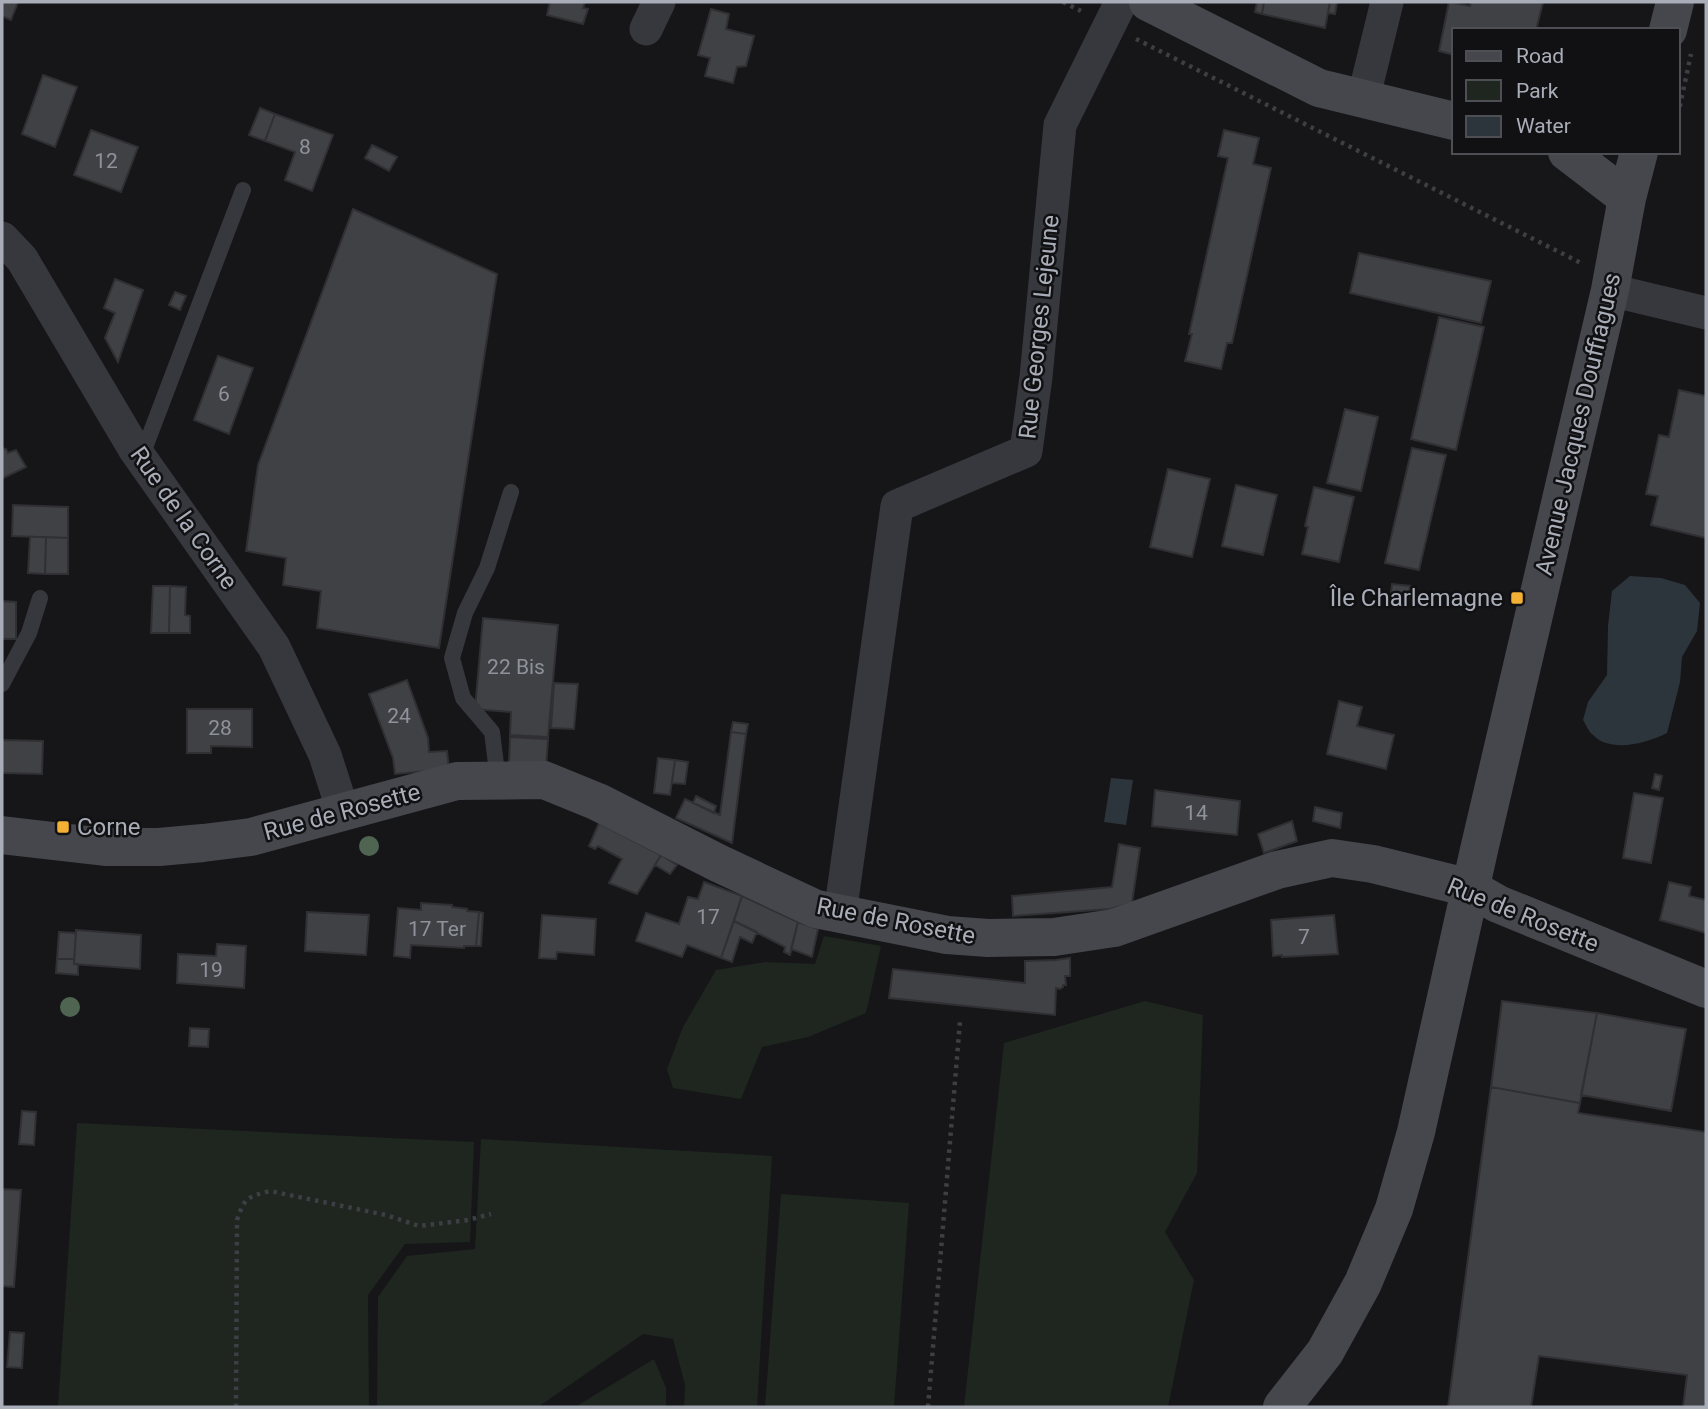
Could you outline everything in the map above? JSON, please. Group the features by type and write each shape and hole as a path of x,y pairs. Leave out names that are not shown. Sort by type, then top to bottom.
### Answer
{"street":[{"path":"1148,2 1320,88 1452,121"},
{"path":"1363,100 1387,2"},
{"path":"1668,28 1675,2"},
{"name":"Rue Georges Lejeune","path":"840,914 897,506 1026,451 1036,377 1060,125 1116,14"},
{"path":"1570,154 1628,198"},
{"name":"Avenue Jacques Douffiagues","path":"1282,1407 1325,1352 1363,1283 1394,1209 1416,1132 1639,154"},
{"name":"Rue de la Corne","path":"2,238 22,259 141,458 274,647 325,755 343,811"},
{"path":"1611,284 1706,313"},
{"name":"Rue de Rosette","path":"2,835 105,847 203,844 251,836 457,781 544,780 598,802 816,909 947,935 988,938 1054,937 1114,928 1277,870 1332,858 1373,864 1471,888 1498,904 1706,989"}],"lane":[{"path":"141,458 243,190"},
{"path":"498,780 492,733 463,698 452,658 465,613 487,568 511,492"},
{"path":"2,684 29,633 40,598"}],"path":[{"path":"1063,2 1116,14 1611,284"},
{"path":"928,1407 960,1021"},
{"path":"236,1407 237,1220 243,1203 252,1196 270,1191 386,1215 419,1226 468,1220 491,1214"}],"green space":[{"path":"824,936 881,946 866,1013 808,1037 762,1047 741,1099 673,1088 667,1069 683,1027 716,970 765,962 815,964"},
{"path":"1145,1001 1203,1015 1197,1173 1165,1232 1194,1280 1168,1407 964,1407 1004,1043"},
{"path":"77,1123 474,1142 470,1242 405,1244 368,1295 369,1407 58,1407"},
{"path":"481,1139 772,1156 757,1407 684,1407 685,1385 673,1339 643,1334 538,1407 377,1407 378,1297 407,1256 475,1249"},
{"path":"781,1194 909,1203 894,1407 765,1407"},
{"path":"654,1359 666,1388 666,1407 575,1407"}],"water":[{"path":"1630,576 1661,578 1685,585 1700,603 1697,631 1682,657 1680,682 1667,733 1629,745 1608,744 1591,733 1583,720 1588,702 1607,675 1612,591"},
{"path":"1111,778 1133,780 1126,825 1104,822"}],"building":[{"path":"2,2 18,2 11,20 2,16"},
{"path":"550,2 585,2 583,8 588,9 583,24 547,15"},
{"path":"1257,2 1264,2 1262,14 1255,12"},
{"path":"1264,2 1330,2 1325,28 1262,14"},
{"path":"1330,2 1337,2 1335,14 1328,13"},
{"path":"1449,2 1470,6 1471,2 1543,2 1536,28 1452,28 1452,54 1439,51"},
{"path":"711,9 729,14 726,29 754,36 746,66 737,67 733,83 705,76 710,58 698,55"},
{"path":"43,75 77,87 55,147 22,134"},
{"path":"260,108 275,114 265,141 249,135"},
{"path":"275,114 333,135 312,191 285,180 295,152 265,141"},
{"path":"91,130 138,147 121,192 74,175"},
{"path":"1224,130 1259,138 1253,164 1271,168 1232,343 1227,343 1221,369 1185,361 1228,158 1218,156"},
{"path":"372,145 397,157 389,171 365,158"},
{"path":"353,209 497,274 439,648 317,628 321,591 283,585 286,558 246,551 258,465"},
{"path":"1359,253 1491,281 1481,323 1350,293"},
{"path":"115,279 143,290 118,362 105,338 115,313 104,308"},
{"path":"175,292 186,296 180,310 169,305"},
{"path":"1439,317 1484,327 1456,450 1411,439"},
{"path":"218,356 253,368 229,434 194,420"},
{"path":"1679,390 1706,396 1706,538 1651,525 1658,496 1646,494 1659,435 1669,437"},
{"path":"1345,409 1378,417 1361,491 1327,483"},
{"path":"2,448 8,453 16,450 26,467 2,481"},
{"path":"1412,448 1446,455 1419,570 1385,563"},
{"path":"1168,469 1210,479 1192,557 1150,547"},
{"path":"1236,485 1277,495 1263,555 1222,546"},
{"path":"1314,487 1354,497 1339,562 1302,554"},
{"path":"13,505 68,507 68,538 12,536"},
{"path":"30,537 46,537 45,574 28,573"},
{"path":"46,537 68,538 68,574 45,574"},
{"path":"1392,584 1410,586 1408,602 1390,600"},
{"path":"153,586 170,586 169,633 151,633"},
{"path":"170,586 186,587 185,615 190,616 190,633 169,633"},
{"path":"2,601 16,602 16,639 2,639"},
{"path":"483,618 558,625 548,737 510,735 511,712 475,709"},
{"path":"407,680 428,738 429,752 447,751 449,769 395,774 393,758 369,694"},
{"path":"554,683 578,684 574,729 551,728"},
{"path":"1339,701 1362,707 1357,726 1394,735 1386,769 1327,754"},
{"path":"187,709 252,709 252,747 211,746 211,753 187,753"},
{"path":"733,722 748,724 746,734 731,732"},
{"path":"731,732 746,734 732,843 676,818 685,799 720,815"},
{"path":"510,737 548,739 546,767 509,763"},
{"path":"2,740 43,741 42,774 2,773"},
{"path":"658,758 675,760 670,795 654,793"},
{"path":"675,760 688,762 685,784 672,783"},
{"path":"1655,774 1662,776 1659,790 1652,788"},
{"path":"1155,790 1240,801 1237,835 1152,826"},
{"path":"1634,793 1663,798 1651,863 1623,858"},
{"path":"696,796 716,806 714,813 693,803"},
{"path":"1315,807 1342,813 1340,828 1313,821"},
{"path":"1292,821 1297,841 1264,853 1258,834"},
{"path":"599,823 661,855 637,894 609,883 622,859 598,846 595,849 589,846"},
{"path":"1119,844 1140,848 1132,903 1110,909 1013,916 1012,896 1112,887"},
{"path":"661,855 677,865 670,874 655,865"},
{"path":"704,882 742,896 721,958 687,945 682,957 636,941 646,913 679,924 688,897 698,899"},
{"path":"1669,882 1691,887 1689,896 1706,900 1706,933 1660,920"},
{"path":"742,896 798,922 790,955 784,952 785,947 734,921"},
{"path":"421,903 452,905 479,912 476,946 464,948 411,945 410,958 394,956 398,908 421,910"},
{"path":"307,912 369,915 366,955 305,951"},
{"path":"479,912 483,913 481,946 476,946"},
{"path":"542,915 596,919 594,955 557,952 556,959 539,958"},
{"path":"1334,915 1338,954 1273,956 1271,920"},
{"path":"734,921 757,932 752,943 740,937 732,962 721,958"},
{"path":"798,922 818,929 812,957 791,949"},
{"path":"76,930 141,935 140,969 74,964"},
{"path":"59,932 76,933 74,959 57,959"},
{"path":"217,944 246,946 244,988 177,983 178,954 216,956"},
{"path":"1070,958 1070,976 1065,976 1066,985 1060,989 1056,988 1055,1015 889,998 893,969 1025,983 1025,961"},
{"path":"57,959 74,959 74,964 78,964 78,975 56,973"},
{"path":"1502,1001 1597,1013 1580,1103 1491,1087"},
{"path":"1597,1013 1686,1029 1671,1111 1581,1095"},
{"path":"190,1028 209,1029 208,1047 189,1046"},
{"path":"1491,1087 1580,1103 1578,1113 1706,1132 1706,1407 1683,1407 1687,1375 1539,1356 1531,1407 1448,1407"},
{"path":"22,1111 36,1112 34,1145 19,1144"},
{"path":"2,1189 21,1190 14,1287 2,1286"},
{"path":"10,1332 24,1333 22,1368 7,1367"}],"place":[{"name":"Île Charlemagne","path":"1517,598"},
{"name":"Corne","path":"63,827"}]}
